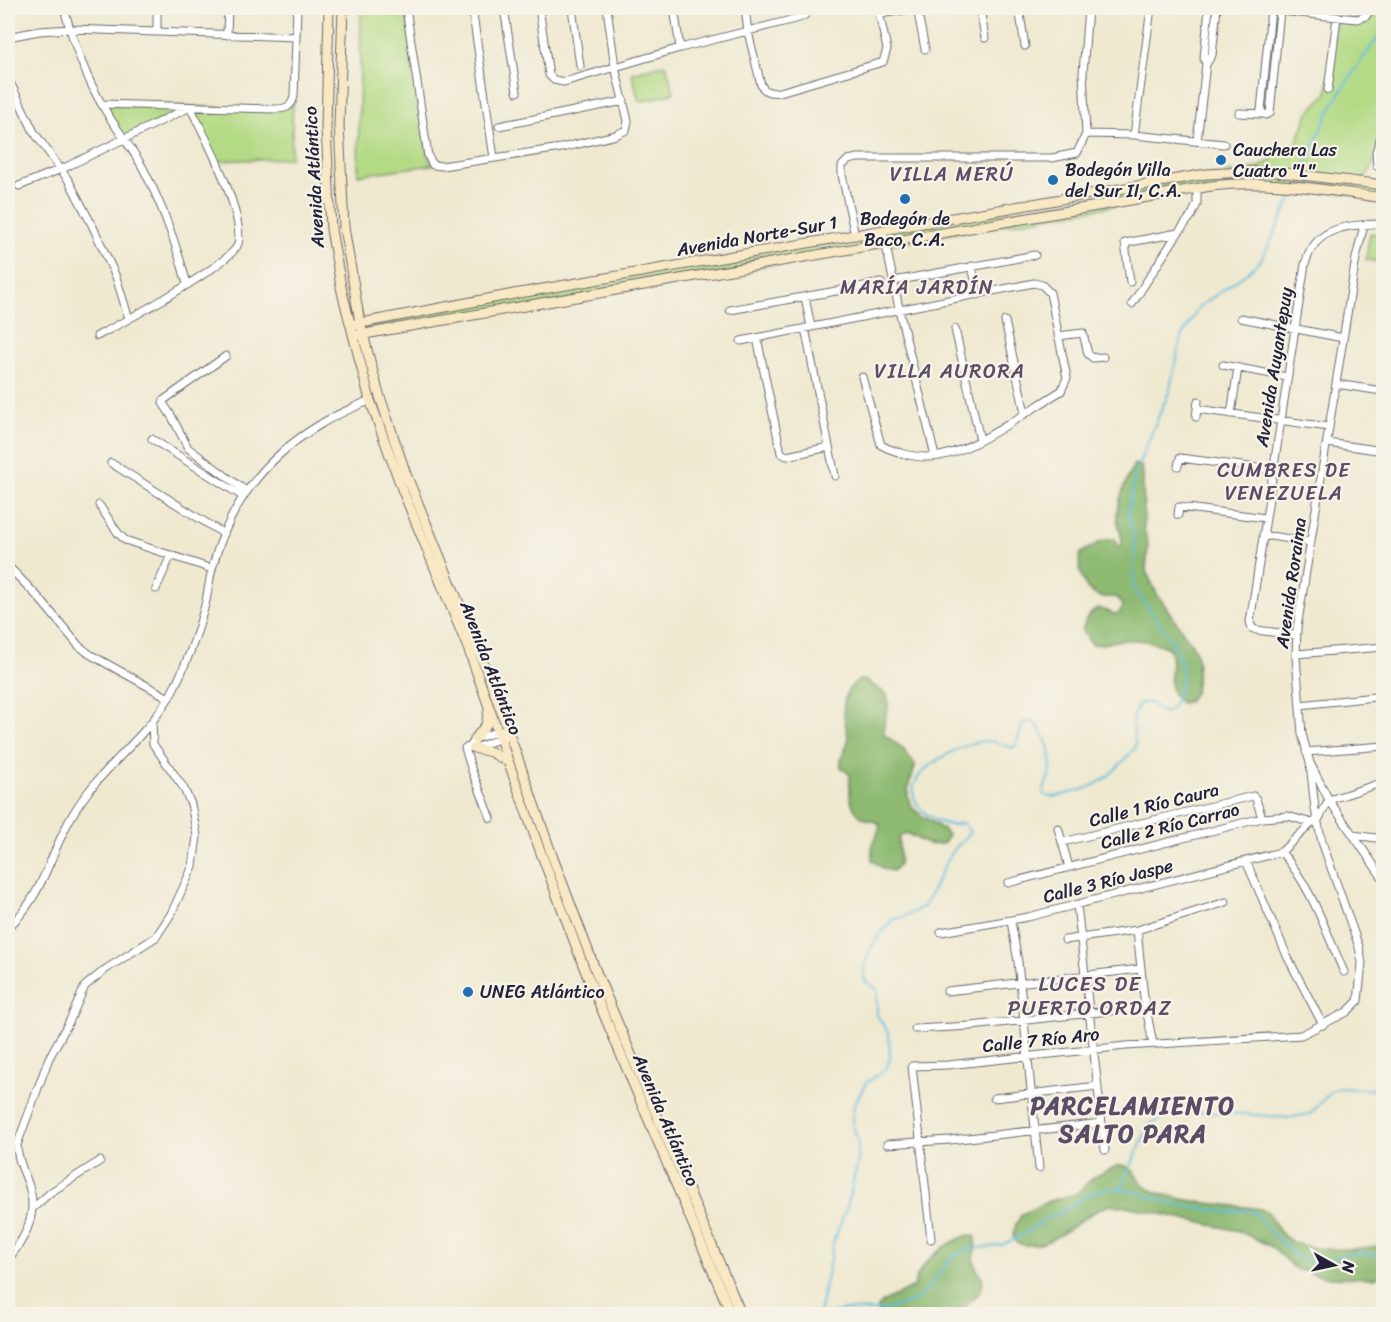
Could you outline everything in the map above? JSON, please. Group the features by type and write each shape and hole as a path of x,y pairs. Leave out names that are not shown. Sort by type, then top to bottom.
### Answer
{"main road":[{"name":"Avenida Atlántico","path":"328,8 327,192 335,261 356,325"},
{"name":"Avenida Atlántico","path":"343,8 339,124 341,193 356,325 370,400 402,489 490,707 504,733 508,762 585,970 731,1314"},
{"name":"Avenida Norte-Sur 1","path":"356,325 503,296 1206,174 1243,171 1285,172 1383,185"},
{"name":"Avenida Norte-Sur 1","path":"358,335 1197,188 1245,183 1283,185 1383,198"},
{"name":"Avenida Atlántico","path":"358,335 406,474 477,644 504,733 597,974 741,1314"},
{"path":"490,707 486,725 473,745 508,762"}],"street":[{"path":"64,8 102,104 142,167 162,206 176,242 187,284"},
{"path":"157,8 157,32"},
{"path":"227,35 228,8"},
{"path":"102,104 274,109 291,105 294,96 297,8"},
{"path":"406,8 430,161 433,165 442,166 561,148 627,130 628,121 615,67 607,8"},
{"path":"472,8 494,158"},
{"path":"504,8 517,92"},
{"path":"539,8 548,70 552,78 564,82 680,48 799,18 809,8"},
{"path":"572,8 580,66"},
{"path":"674,8 680,48"},
{"path":"745,8 748,32 763,89 770,93 884,62 887,49 878,11 918,8 925,49"},
{"path":"980,8 985,38"},
{"path":"1018,8 1025,46"},
{"path":"855,236 842,175 842,166 848,160 858,158 1059,157 1077,153 1086,134 1083,73 1088,8"},
{"path":"1134,135 1151,8"},
{"path":"1197,141 1206,64 1204,58 1209,8"},
{"path":"1206,64 1212,55 1217,8"},
{"path":"1252,8 1361,19 1372,8"},
{"path":"1263,114 1271,10"},
{"path":"1239,113 1270,113 1280,11"},
{"path":"1328,90 1336,17"},
{"path":"8,37 71,29 296,37"},
{"path":"1266,59 1275,60"},
{"path":"8,78 34,132 61,169 104,248 129,319"},
{"path":"499,126 624,101"},
{"path":"19,186 61,169 190,107"},
{"path":"97,336 187,284 234,251 238,239 228,189 214,154 190,107"},
{"path":"1380,166 1376,152 1383,127"},
{"path":"1086,134 1134,135 1224,144"},
{"path":"1132,304 1196,208 1197,188"},
{"name":"Avenida Auyantepuy","path":"1296,635 1256,630 1252,628 1250,622 1305,264 1312,247 1321,235 1345,228 1383,224"},
{"name":"Avenida Roraima","path":"1364,225 1343,338 1296,635 1296,654 1302,734 1310,763 1329,800 1383,880"},
{"path":"883,231 899,310 935,456"},
{"path":"1130,282 1125,243 1178,233"},
{"path":"894,281 1035,255"},
{"path":"972,266 978,295"},
{"path":"730,310 881,283"},
{"path":"741,341 1034,284 1042,285 1050,293 1066,382 1060,391 980,440 958,450 935,456 914,455 881,445 862,377"},
{"path":"805,297 808,328 835,476"},
{"path":"1241,318 1343,338"},
{"path":"1005,321 1024,413"},
{"path":"955,329 980,440"},
{"path":"1058,336 1083,333 1088,354 1093,358 1103,357"},
{"path":"758,338 781,453 787,456 829,447"},
{"path":"226,356 164,400 163,403 188,448 244,494"},
{"path":"1223,365 1287,377"},
{"path":"1231,414 1239,368"},
{"path":"1336,384 1382,391"},
{"path":"8,927 26,908 38,889 57,845 81,800 152,723 169,698 194,643 212,569 224,534 244,494 276,458 309,431 370,400"},
{"path":"1197,409 1329,427"},
{"path":"152,439 244,494"},
{"path":"1327,442 1383,451"},
{"path":"1178,466 1179,458 1274,470"},
{"path":"111,463 224,534"},
{"path":"99,505 117,533 125,540 212,569"},
{"path":"1178,515 1179,507 1266,518"},
{"path":"1263,535 1311,542"},
{"path":"156,589 171,555"},
{"path":"8,566 39,598 79,646 169,698"},
{"path":"1296,654 1383,647"},
{"path":"1300,705 1383,696"},
{"path":"8,1259 27,1230 33,1208 28,1184 18,1159 17,1145 49,1058 86,986 106,969 156,937 171,914 193,866 197,836 191,804 183,787 153,744 152,723"},
{"path":"491,819 465,748 504,733"},
{"path":"1306,752 1383,746"},
{"path":"1310,763 1315,821"},
{"path":"1344,972 1303,883 1292,864 1281,852 1315,821 1329,800 1383,782"},
{"name":"Calle 1 Río Caura","path":"1063,842 1253,796 1262,818"},
{"name":"Calle 2 Río Carrao","path":"1008,883 1262,818 1288,816 1315,821"},
{"name":"Calle 7 Río Aro","path":"922,1142 912,1066 1153,1044 1301,1035 1347,1012 1358,1001 1362,963 1359,947 1315,821"},
{"path":"1058,828 1069,867"},
{"path":"1353,836 1383,839"},
{"name":"Calle 3 Río Jaspe","path":"941,932 1011,921 1281,852"},
{"path":"1246,861 1288,958 1323,1025"},
{"path":"1372,864 1383,871"},
{"path":"1065,940 1137,930 1226,902"},
{"path":"1077,905 1106,1150"},
{"path":"1011,921 1039,1168"},
{"path":"1137,930 1140,969 1153,1044"},
{"path":"947,991 1140,969"},
{"path":"915,1029 971,1026 1146,1007"},
{"path":"994,1098 1098,1086"},
{"path":"887,1144 1102,1123"},
{"path":"922,1142 931,1239"},
{"path":"33,1208 51,1192 100,1161"}],"green space":[{"path":"361,8 406,8 428,156 433,165 358,175"},
{"path":"1372,8 1383,8 1383,127 1376,160 1363,182 1383,185 1383,198 1245,183 363,335 360,323 1258,168 1279,152 1289,151 1295,147 1308,113 1327,93 1337,17 1357,19"},
{"path":"666,64 674,93 639,102 632,73"},
{"path":"293,102 291,158 216,161 190,107 123,138 102,104 274,109"},
{"path":"1370,233 1383,235 1383,262 1366,260"},
{"path":"1134,464 1141,466 1143,473 1144,529 1148,545 1146,571 1157,594 1195,649 1198,662 1195,693 1187,702 1181,703 1175,697 1170,684 1172,663 1169,648 1136,640 1092,644 1082,632 1088,617 1099,608 1115,614 1120,613 1122,606 1118,598 1098,596 1088,589 1079,564 1081,553 1097,543 1115,539 1118,547 1122,545 1117,520 1118,509 1123,489"},
{"path":"860,680 867,681 887,695 888,706 884,734 902,748 915,764 908,791 912,806 948,835 944,843 933,845 906,833 899,838 899,865 892,871 884,869 872,860 872,848 880,824 866,819 856,811 850,794 850,775 841,767 848,740 844,719 845,700 852,685"},
{"path":"1119,1165 1131,1169 1142,1184 1154,1191 1193,1201 1260,1209 1268,1212 1284,1236 1304,1246 1346,1249 1383,1245 1383,1274 1375,1278 1325,1277 1296,1269 1270,1246 1239,1231 1126,1206 1112,1205 1100,1209 1042,1243 1030,1245 1016,1243 1013,1235 1022,1214 1049,1201 1076,1194 1094,1177"},
{"path":"969,1235 976,1237 974,1260 983,1284 979,1293 966,1305 953,1314 878,1314 878,1307 884,1301 914,1287 921,1270 934,1255 960,1238"}],"waterway":[{"path":"1303,173 1334,103 1384,29"},
{"path":"819,1314 834,1240 847,1207 858,1161 858,1143 852,1121 854,1105 866,1083 887,1068 890,1058 889,1034 877,1015 877,989 865,981 865,964 876,940 893,919 906,916 924,907 951,853 970,832 964,823 951,825 928,816 917,804 914,796 916,781 928,767 968,745 990,741 1013,748 1023,723 1033,721 1045,738 1051,757 1043,794 1054,797 1079,791 1105,778 1135,748 1132,721 1141,703 1150,703 1165,713 1173,707 1180,687 1182,665 1171,639 1133,587 1135,541 1128,513 1136,470 1169,392 1181,338 1199,307 1261,260 1296,189"},
{"path":"1121,1188 1149,1125 1167,1115 1195,1112 1288,1118 1310,1114 1331,1092 1338,1088 1384,1090"},
{"path":"832,1314 845,1310 881,1311 914,1301 923,1295 952,1257 965,1250 1002,1245 1021,1236 1047,1218 1059,1214 1089,1194 1109,1188 1131,1191 1178,1205 1230,1212 1246,1210 1257,1214 1268,1229 1292,1253 1303,1259 1321,1263 1352,1254 1384,1257"}],"place":[{"name":"Cauchera Las Cuatro \"L\"","path":"1221,160"},
{"name":"Bodegón Villa del Sur II, C.A.","path":"1053,180"},
{"name":"Bodegón de Baco, C.A.","path":"905,199"},
{"name":"UNEG Atlántico","path":"468,992"}],"district":[{"name":"VILLA MERÚ","path":"952,174"},
{"name":"MARÍA JARDÍN","path":"917,287"},
{"name":"VILLA AURORA","path":"950,371"},
{"name":"CUMBRES DE VENEZUELA","path":"1284,482"},
{"name":"LUCES DE PUERTO ORDAZ","path":"1090,996"},
{"name":"PARCELAMIENTO SALTO PARA","path":"1133,1120"}]}
